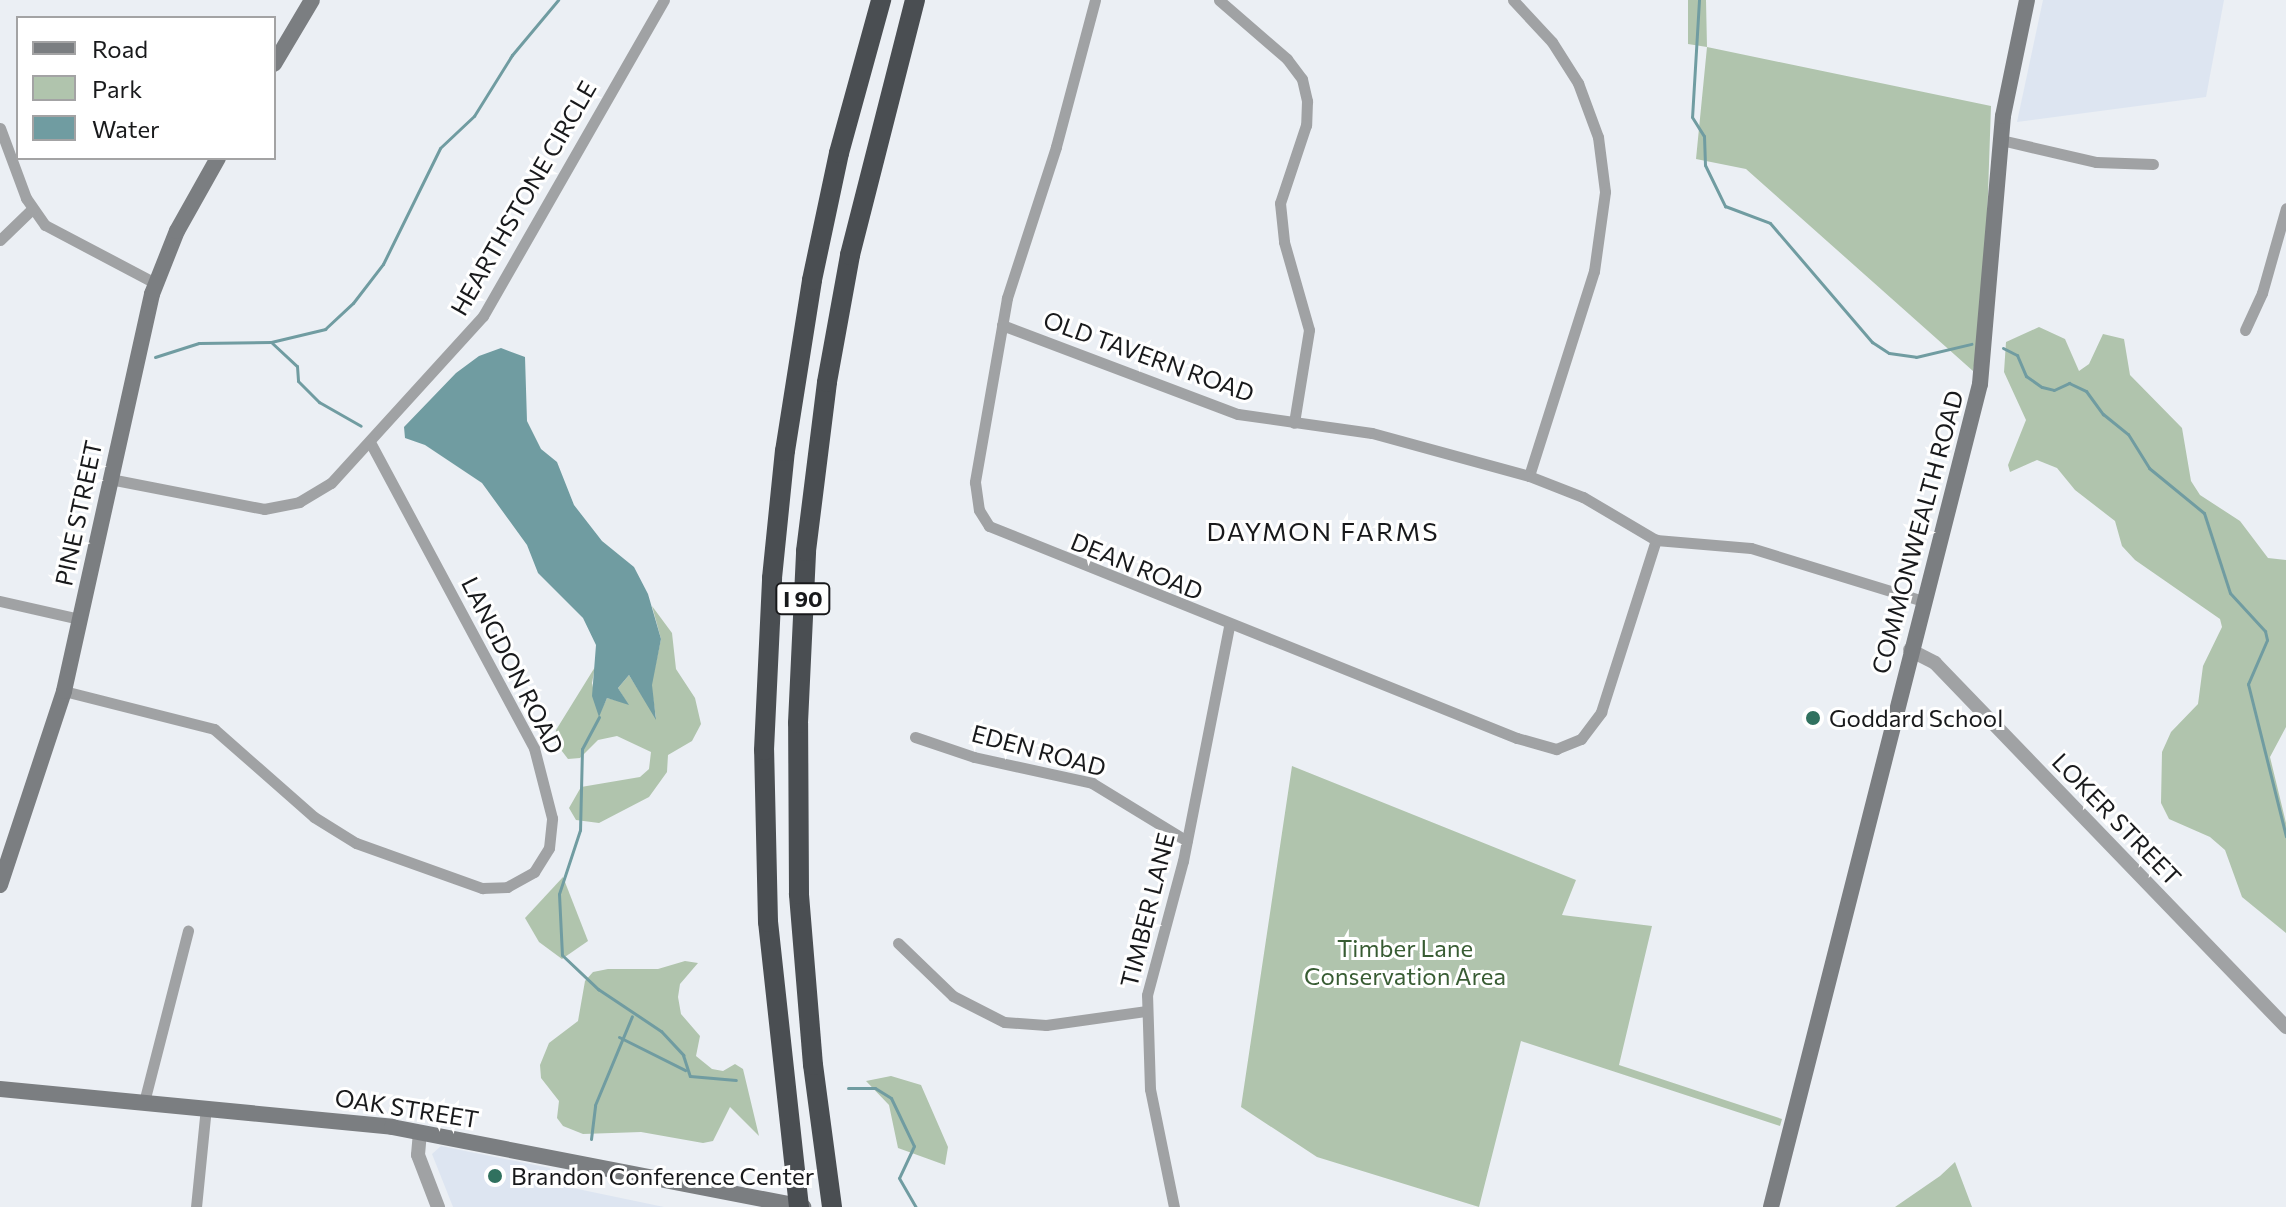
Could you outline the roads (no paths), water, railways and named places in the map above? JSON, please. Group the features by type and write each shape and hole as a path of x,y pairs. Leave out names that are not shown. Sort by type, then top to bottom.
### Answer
{"highway":[{"name":"I 90","path":"801,1207 768,922 764,750 772,578 786,437 812,280 836,167 881,0"},
{"name":"I 90","path":"832,1207 813,1065 799,880 798,723 806,551 827,382 850,255 915,0"}],"main road":[{"path":"276,61 312,0"},
{"name":"COMMONWEALTH ROAD","path":"1771,1207 1983,370 2001,140 2027,0"},
{"name":"PINE STREET","path":"0,885 64,691 155,283 177,231 217,160"},
{"name":"OAK STREET","path":"0,1089 206,1107 420,1132 801,1207"}],"street":[{"name":"HEARTHSTONE CIRCLE","path":"110,479 240,506 277,509 323,489 370,442 483,316 664,0"},
{"name":"DEAN ROAD","path":"1095,0 1002,325 976,471 975,492 982,518 1006,537 1517,738 1556,749 1581,739 1601,712 1656,540"},
{"path":"1219,0 1287,59 1302,79 1307,101 1306,125 1280,203 1284,242 1309,330 1294,423"},
{"path":"1513,0 1552,42 1578,83 1598,137 1605,192 1599,254 1529,476"},
{"path":"0,128 32,209 66,239 155,283"},
{"path":"2001,140 2096,162 2153,164"},
{"path":"2245,330 2262,293 2286,208"},
{"path":"0,240 32,209"},
{"name":"OLD TAVERN ROAD","path":"1002,325 1221,409 1413,442 1529,476 1583,497 1656,540 1751,548 1923,601"},
{"name":"LANGDON ROAD","path":"64,691 214,729 314,817 356,843 482,888 507,887 534,872 552,834 547,786 534,748 370,442"},
{"path":"0,601 80,619"},
{"name":"TIMBER LANE","path":"1174,1207 1153,1106 1145,1011 1152,966 1187,841 1229,626"},
{"name":"LOKER STREET","path":"1910,650 1935,663 2286,1027"},
{"name":"EDEN ROAD","path":"915,737 985,759 1092,783 1187,841"},
{"path":"144,1102 188,931"},
{"path":"898,943 953,996 1004,1022 1046,1025 1145,1011"},
{"path":"196,1207 206,1107"},
{"path":"420,1132 418,1155 438,1207"}],"water":[{"path":"501,348 525,357 527,421 541,449 557,462 574,505 602,541 634,567 648,594 661,639 652,685 656,720 629,675 618,688 629,705 607,698 599,717 592,696 596,645 583,618 538,573 527,545 482,483 425,445 405,438 404,427 456,373 479,356"}],"waterway":[{"path":"271,342 325,329 353,303 383,264 440,148 474,116 512,55 558,0"},
{"path":"1699,0 1692,117 1704,136 1705,165 1725,206 1770,223 1872,342 1889,353 1916,357 1971,344"},
{"path":"155,357 199,343 271,342 297,366 298,381 319,402 361,426"},
{"path":"2003,348 2017,355 2026,376 2042,387 2054,390 2069,383 2086,391 2103,414 2128,434 2149,468 2204,513 2230,593 2265,631 2267,640 2248,684 2286,836"},
{"path":"599,717 582,749 580,830 559,894 562,955 598,989 661,1031 683,1055 690,1076 736,1080"},
{"path":"591,1139 595,1105 632,1016"},
{"path":"619,1037 685,1070"},
{"path":"848,1088 875,1088 891,1098 914,1146 899,1178 916,1207"}],"place":[{"name":"Goddard School","path":"1813,718"},
{"name":"Brandon Conference Center","path":"495,1176"}],"district":[{"name":"DAYMON FARMS","path":"1323,531"}],"park label":[{"name":"Timber Lane Conservation Area","path":"1405,962"}]}
